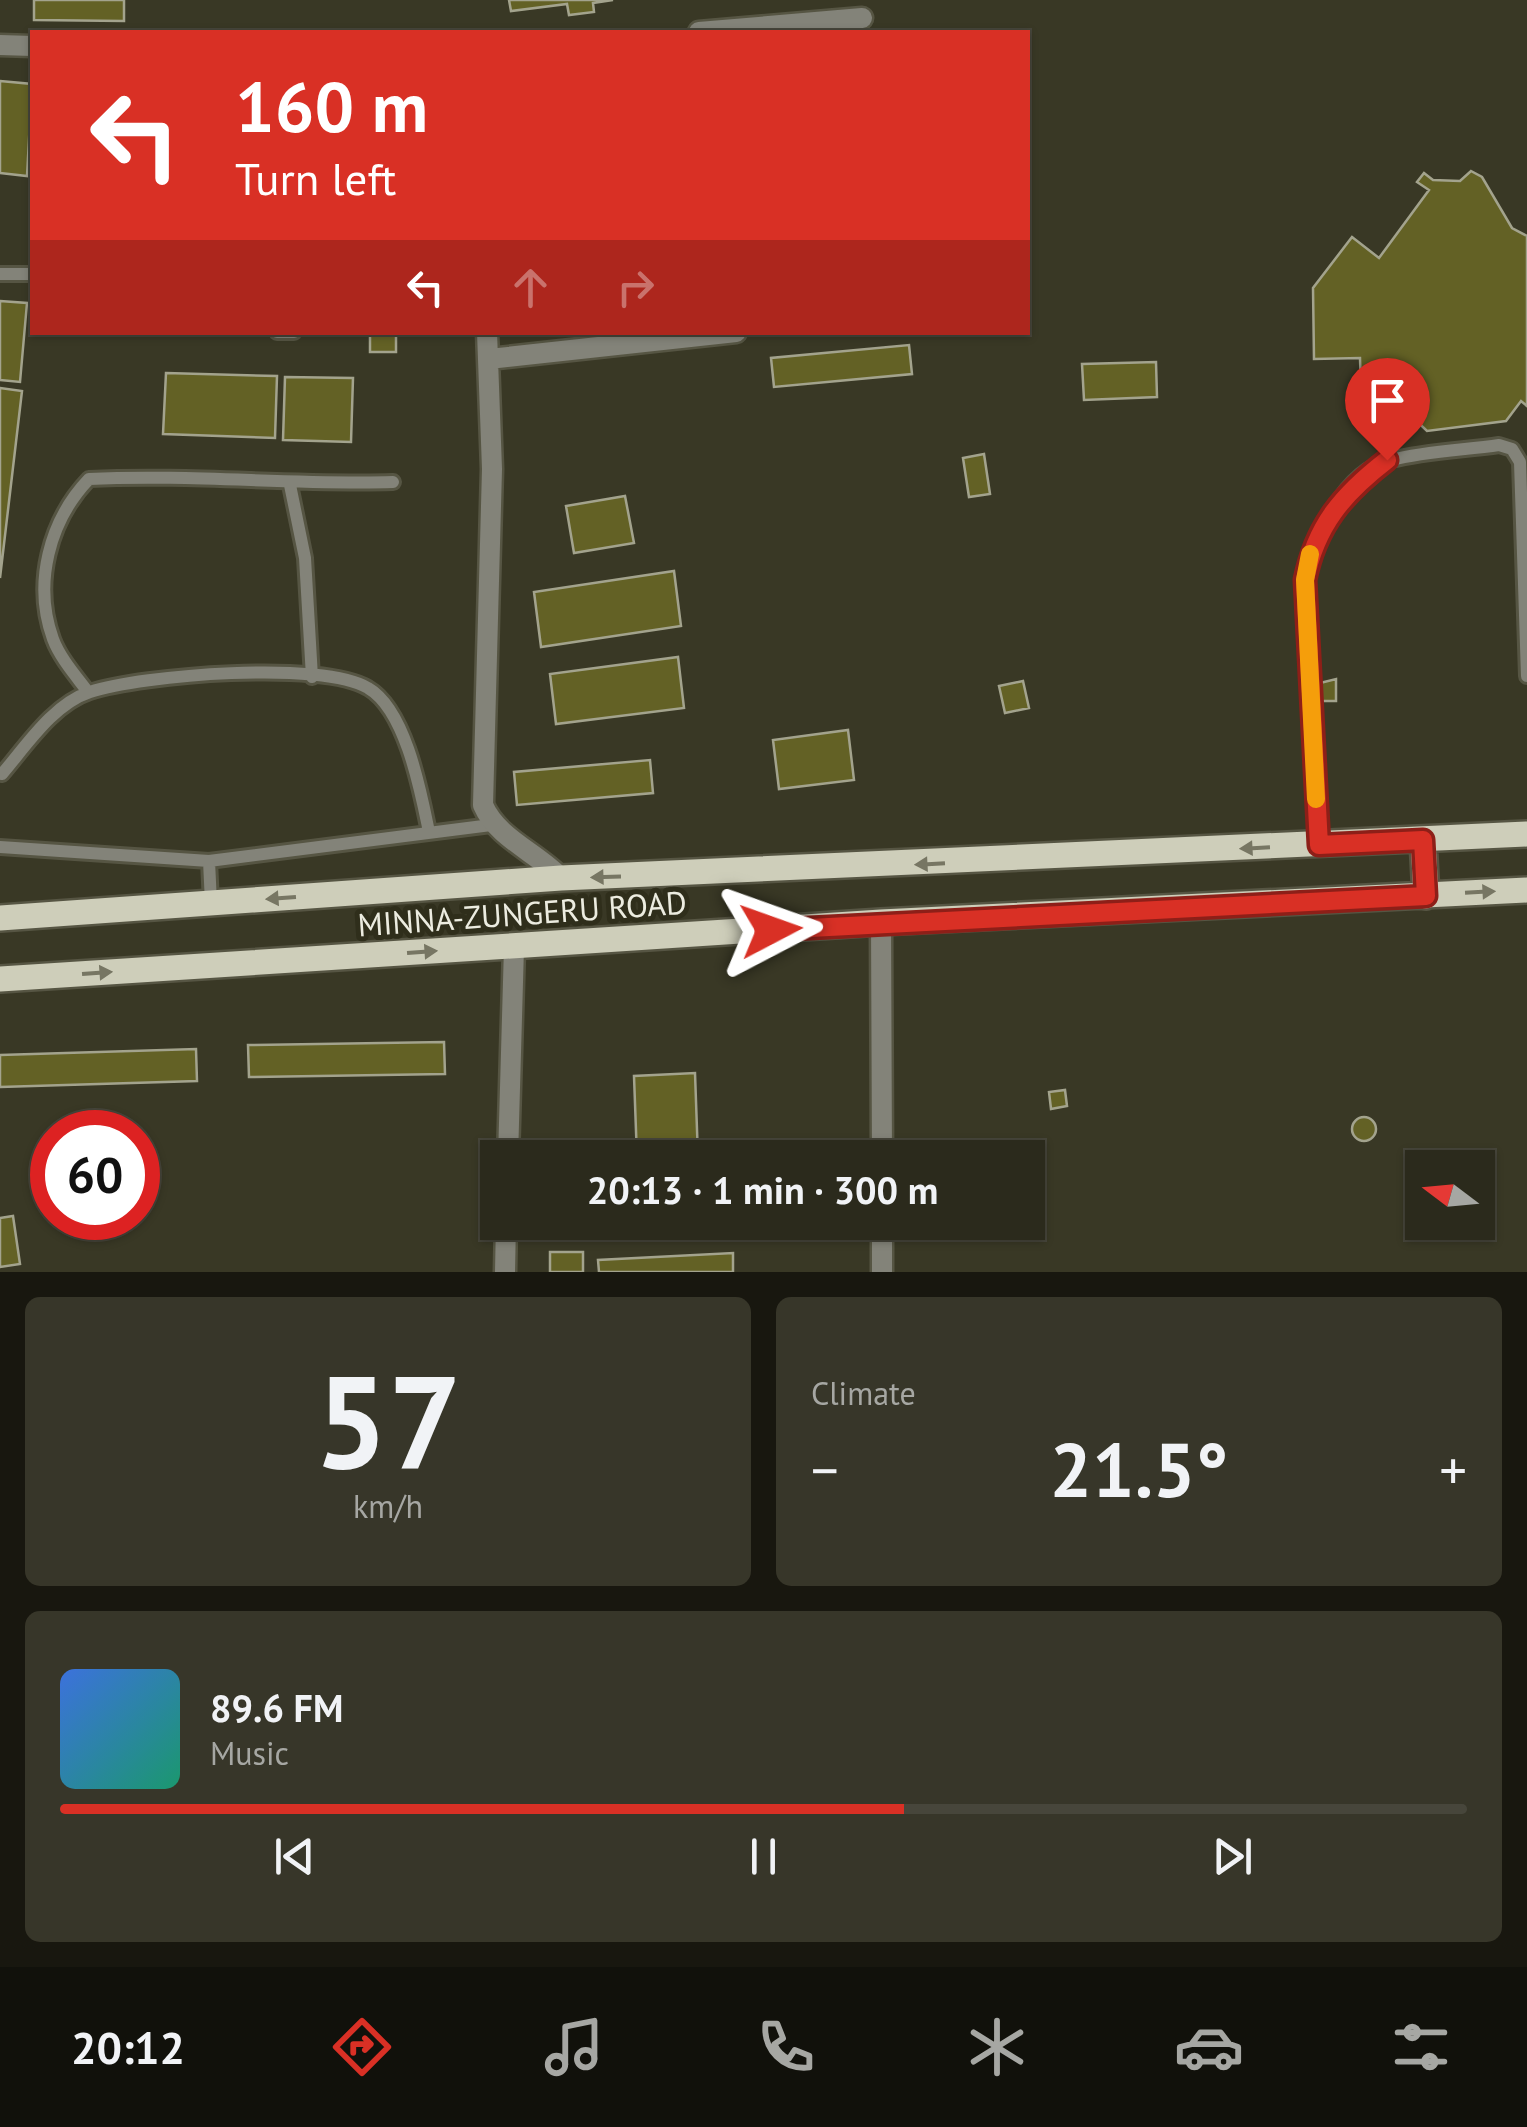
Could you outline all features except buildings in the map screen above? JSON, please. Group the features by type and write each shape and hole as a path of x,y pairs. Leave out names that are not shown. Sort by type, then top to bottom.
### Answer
{"main road":[{"name":"MINNA-ZUNGERU ROAD","path":"0,918 561,878 1527,834"},
{"path":"1423,840 1426,896"},
{"name":"MINNA-ZUNGERU ROAD","path":"0,979 881,922 1527,890"}],"street":[{"path":"722,30 862,18"},
{"path":"0,46 30,46"},
{"path":"487,335 492,469 482,805 491,825 541,858 561,878"},
{"path":"489,359 709,335"},
{"path":"881,922 882,1140"},
{"path":"509,1140 514,947"},
{"path":"505,1272 506,1240"},
{"path":"882,1240 882,1272"}],"lane":[{"path":"0,274 30,274"},
{"path":"1319,845 1305,580 1312,544 1353,486 1387,460 1499,446 1512,449 1520,462 1527,676"},
{"path":"88,692 54,643 43,602 49,545 68,502 89,480 220,478 290,485 393,482"},
{"path":"290,485 305,558 312,676"},
{"path":"2,774 47,720 88,692 196,673 340,678 369,688 385,704 416,768 428,832"},
{"path":"0,847 209,860 491,825"},
{"path":"209,860 212,903"}],"slow traffic":[{"path":"1310,554 1305,580 1316,799"}],"route":[{"path":"771,930 1426,896 1423,840 1319,845 1305,580 1312,544 1331,511 1353,486 1387,460"}]}
